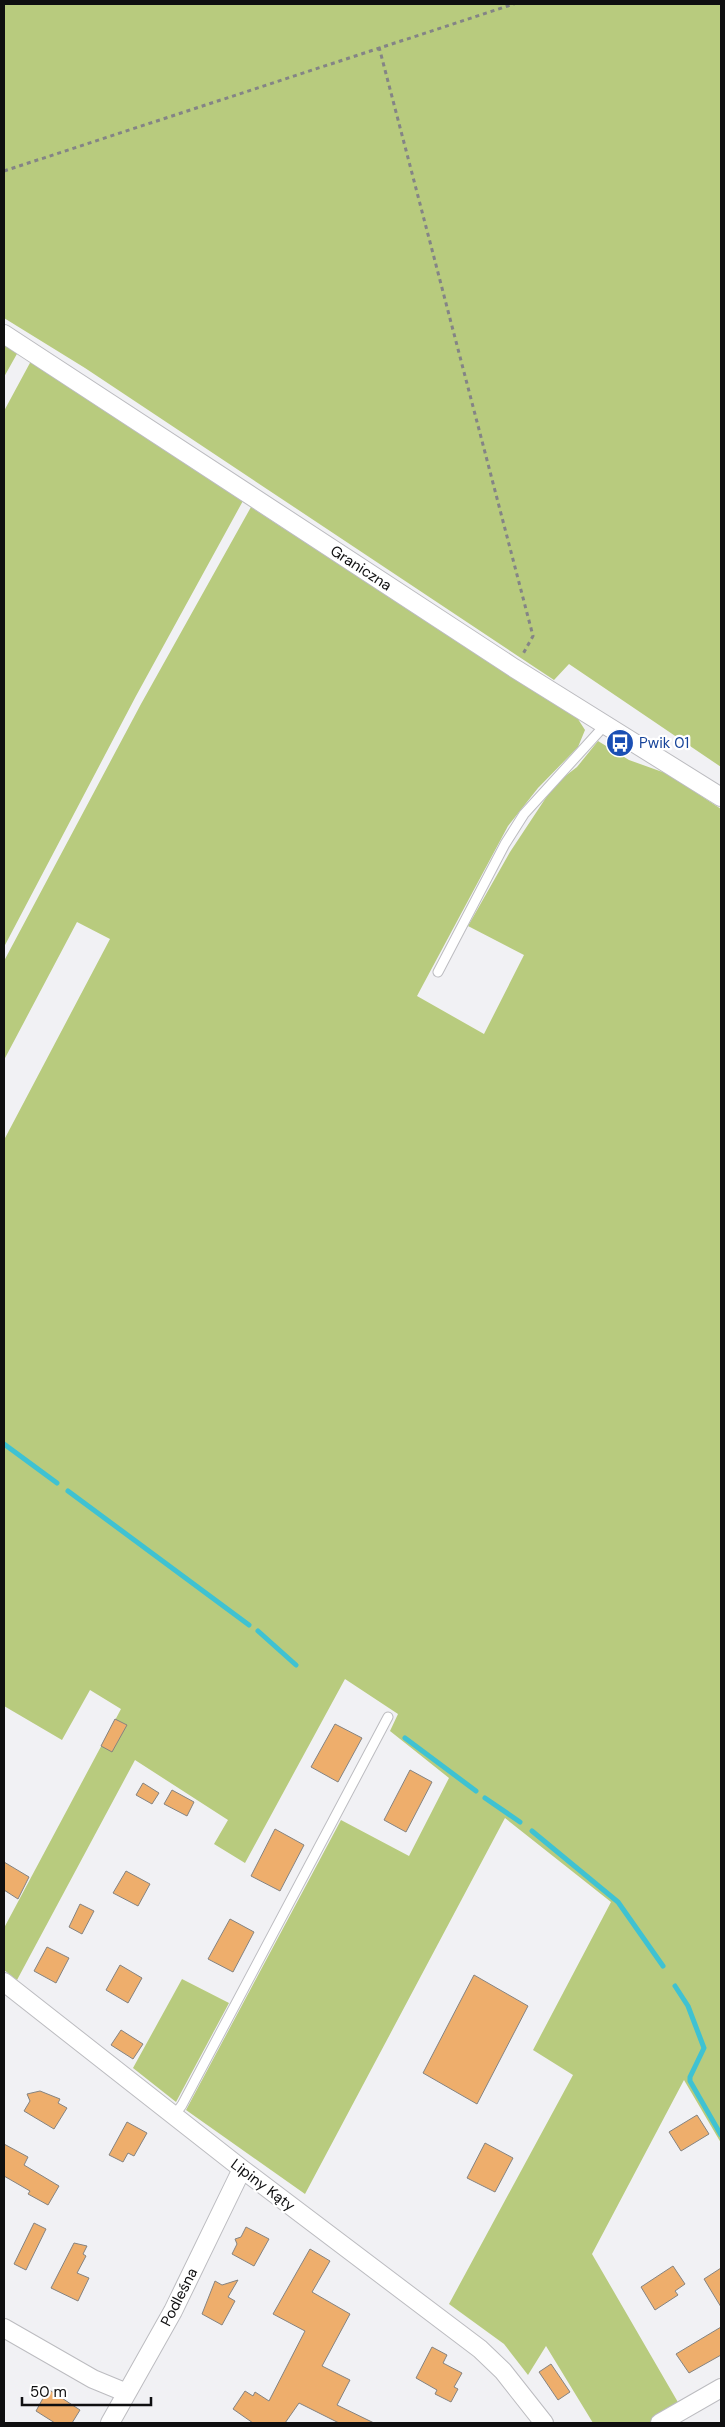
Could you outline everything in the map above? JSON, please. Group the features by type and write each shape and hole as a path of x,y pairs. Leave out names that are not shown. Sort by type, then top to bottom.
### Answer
{"street":[{"name":"Graniczna","path":"4,334 514,668 721,797"},
{"name":"Lipiny Kąty","path":"4,1982 242,2169 480,2348 520,2391 544,2423"},
{"name":"Podleśna","path":"110,2423 172,2311 242,2169"},
{"path":"4,2328 93,2379 127,2393"},
{"path":"660,2423 721,2388"}],"lane":[{"path":"438,972 524,814 606,724"},
{"path":"174,2116 182,2105 388,1717"}],"path":[{"path":"4,171 514,4"},
{"path":"379,47 533,636 514,668"}],"green space":[{"path":"4,4 721,4 721,767 569,664 554,680 85,368 4,318"},
{"path":"4,343 18,352 4,377"},
{"path":"31,361 244,499 136,696 4,947 4,411"},
{"path":"251,507 286,530 288,526 576,716 585,730 578,747 538,788 508,826 417,996 484,1034 524,955 468,926 510,852 555,784 577,767 598,741 629,760 668,774 721,809 721,2143 684,2080 592,2254 679,2404 650,2423 593,2423 546,2346 528,2375 504,2344 449,2304 573,2075 533,2050 611,1902 505,1818 305,2194 186,2110 341,1820 409,1856 449,1778 390,1731 398,1714 345,1679 245,1863 214,1844 228,1820 135,1760 17,1980 4,1970 4,1928 121,1709 90,1690 62,1740 4,1706 4,1140 110,939 77,922 4,1060 4,961 141,704"},
{"path":"182,1979 229,2003 176,2102 133,2068"}],"building":[{"path":"115,1719 127,1725 112,1752 101,1746"},
{"path":"335,1724 362,1738 338,1782 311,1767"},
{"path":"410,1770 432,1782 406,1832 384,1820"},
{"path":"143,1783 159,1793 152,1804 136,1795"},
{"path":"172,1790 194,1802 187,1816 164,1804"},
{"path":"275,1829 304,1845 280,1891 251,1876"},
{"path":"4,1862 29,1877 18,1899 4,1890"},
{"path":"126,1871 150,1884 138,1906 113,1893"},
{"path":"80,1904 94,1911 82,1934 69,1927"},
{"path":"230,1919 254,1932 233,1972 208,1959"},
{"path":"47,1947 69,1958 56,1983 34,1971"},
{"path":"120,1965 142,1978 128,2003 106,1990"},
{"path":"474,1975 528,2006 477,2104 423,2073"},
{"path":"121,2030 143,2044 133,2059 111,2045"},
{"path":"40,2091 60,2099 58,2103 67,2108 54,2129 24,2111 30,2101 27,2094"},
{"path":"697,2115 709,2134 681,2151 669,2132"},
{"path":"127,2122 147,2133 134,2156 128,2153 123,2162 109,2155"},
{"path":"485,2143 513,2158 495,2192 467,2178"},
{"path":"4,2144 28,2157 24,2165 59,2186 48,2205 28,2194 30,2191 4,2176"},
{"path":"34,2223 46,2229 26,2270 14,2264"},
{"path":"246,2227 269,2239 254,2266 232,2254 237,2244 235,2239 241,2237"},
{"path":"74,2243 87,2246 83,2254 86,2256 77,2273 89,2278 78,2301 51,2288"},
{"path":"310,2249 330,2261 312,2292 350,2314 322,2366 350,2380 337,2405 374,2423 339,2423 299,2403 285,2423 253,2423 233,2409 245,2391 253,2396 255,2392 269,2401 305,2331 273,2314"},
{"path":"673,2266 685,2284 675,2291 678,2295 655,2310 641,2287"},
{"path":"721,2268 721,2307 704,2279"},
{"path":"238,2280 228,2297 235,2301 222,2325 202,2314 215,2281 222,2285"},
{"path":"721,2327 721,2355 689,2373 676,2354"},
{"path":"432,2347 447,2355 443,2363 462,2373 454,2387 458,2389 451,2402 435,2394 437,2390 416,2378"},
{"path":"551,2364 570,2392 558,2400 539,2372"},
{"path":"48,2389 80,2410 72,2423 55,2423 36,2411"}],"waterway":[{"path":"4,1444 57,1483"},
{"path":"68,1491 249,1625"},
{"path":"258,1631 296,1665"},
{"path":"405,1738 476,1791"},
{"path":"485,1798 520,1822"},
{"path":"532,1831 618,1902 663,1966"},
{"path":"675,1986 688,2006 704,2048 690,2077 690,2081 721,2135"}],"place":[{"name":"Pwik 01","path":"620,743"}]}
